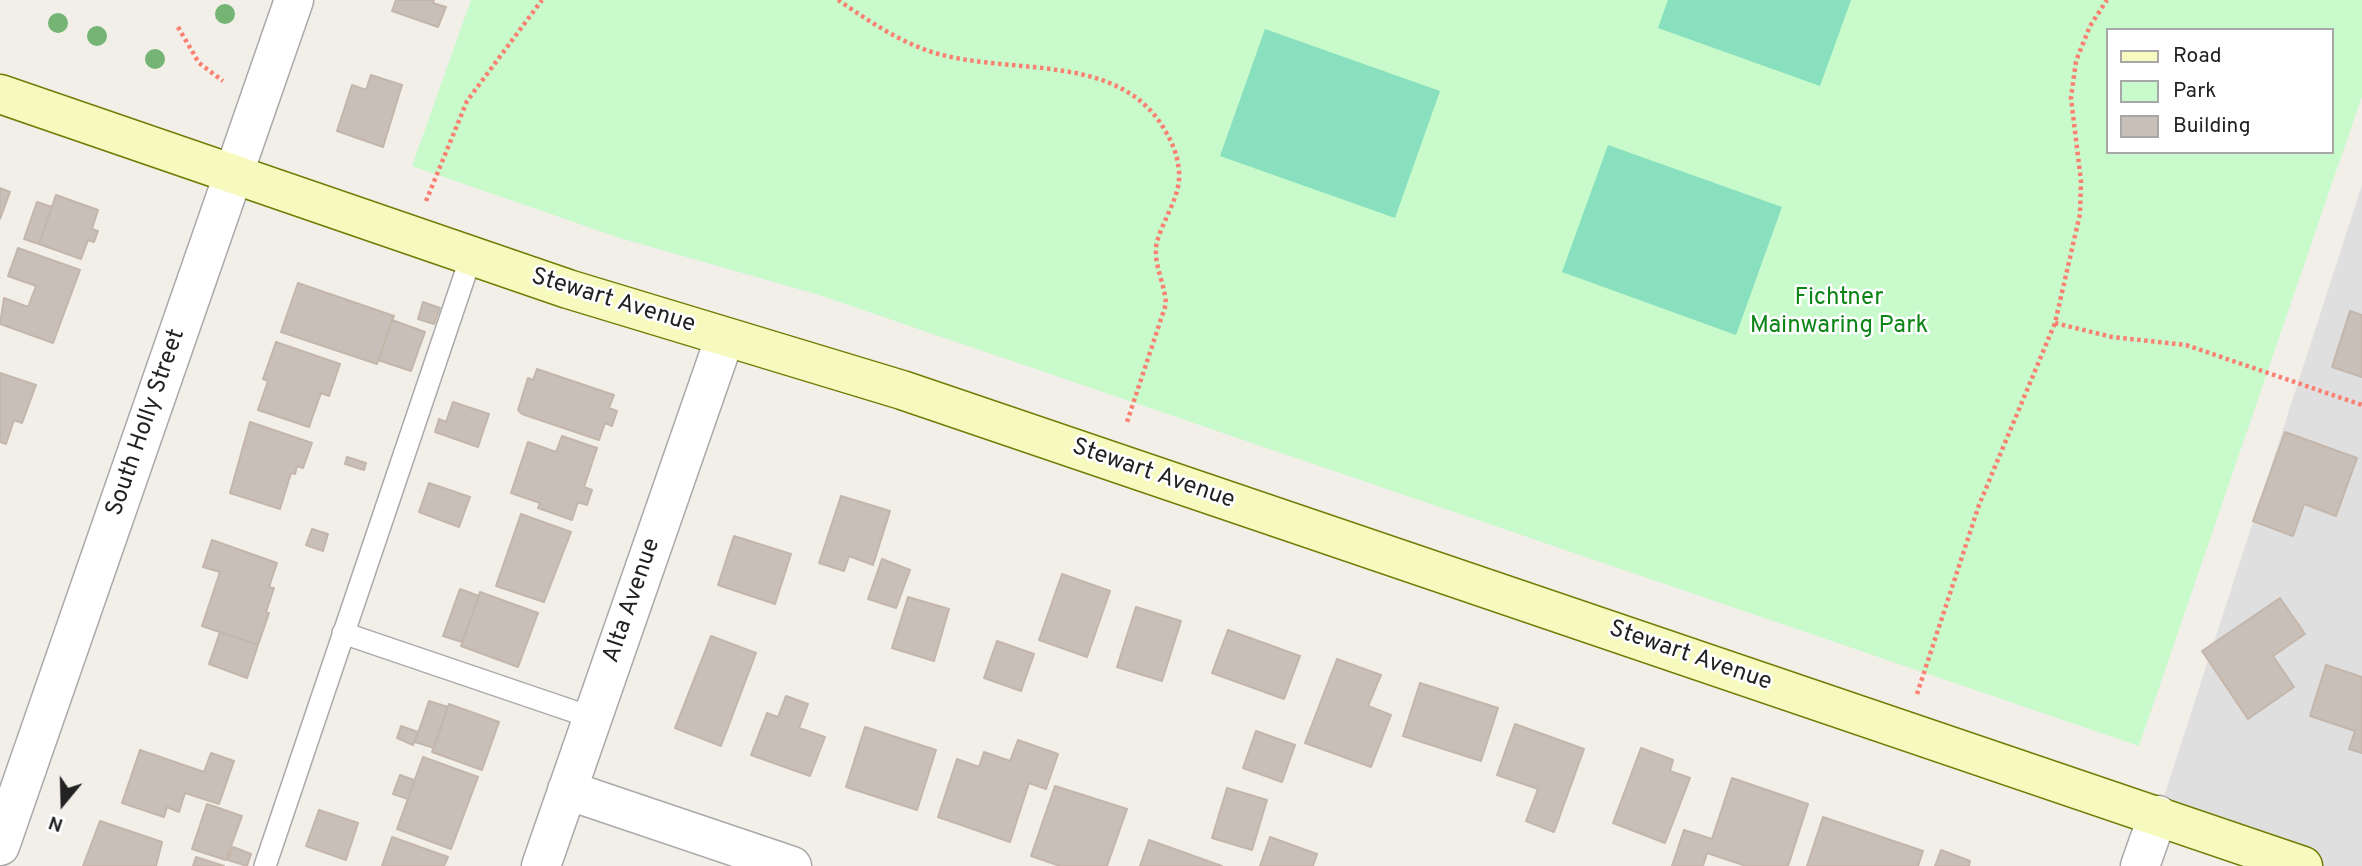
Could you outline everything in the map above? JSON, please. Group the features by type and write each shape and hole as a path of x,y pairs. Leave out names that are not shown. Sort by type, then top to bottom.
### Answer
{"main road":[{"name":"Stewart Avenue","path":"0,94 471,257 902,390 2303,866"}],"street":[{"name":"South Holly Street","path":"0,846 294,0"},
{"name":"Alta Avenue","path":"541,866 725,337"},
{"path":"567,790 792,866"},
{"path":"2140,866 2158,816"}],"lane":[{"path":"265,866 471,257"},
{"path":"343,634 593,718"}],"path":[{"path":"412,237 467,101 542,0"},
{"path":"838,0 883,31 934,52 988,65 1077,72 1108,80 1139,97 1159,119 1174,145 1180,173 1171,206 1156,243 1156,259 1165,285 1166,304 1157,339 1113,462"},
{"path":"1904,729 1934,648 1979,505 2055,323 2080,214 2081,181 2071,98 2076,61 2091,26 2107,0"},
{"path":"178,27 199,63 223,81"},
{"path":"2055,323 2112,337 2186,345 2362,405"}],"shaded area":[{"path":"2362,185 2362,866 2303,866 2158,815"}],"green space":[{"name":"Fichtner Mainwaring Park","path":"471,0 2362,0 2362,96 2139,746 816,294 620,238 412,166"},
{"path":"1668,0 1851,0 1820,86 1658,28"},
{"path":"1265,29 1440,91 1395,218 1220,156"},
{"path":"1608,145 1782,207 1736,335 1562,272"}],"building":[{"path":"396,0 434,0 433,3 446,7 438,27 392,11"},
{"path":"371,75 402,85 383,147 337,131 352,85 366,90"},
{"path":"0,188 10,192 0,219"},
{"path":"56,195 98,210 92,229 98,231 94,242 88,240 81,259 39,244"},
{"path":"37,202 52,207 39,244 24,239"},
{"path":"18,248 80,270 53,343 0,324 4,298 28,307 36,286 8,276"},
{"path":"298,283 394,316 377,364 281,332"},
{"path":"423,302 440,308 434,324 418,319"},
{"path":"2350,311 2362,315 2362,377 2332,367"},
{"path":"392,320 425,332 411,371 378,360"},
{"path":"276,342 340,364 329,396 321,393 309,427 258,410 268,381 263,379"},
{"path":"537,369 614,395 609,408 617,411 612,426 605,423 599,440 522,414 518,410 528,378 533,380"},
{"path":"0,373 36,385 22,423 14,420 6,444 0,442"},
{"path":"453,402 489,414 478,447 435,432 439,419 446,422"},
{"path":"250,422 312,443 303,468 297,466 295,474 291,473 280,509 230,493"},
{"path":"2285,432 2357,458 2336,516 2304,504 2293,536 2253,521"},
{"path":"562,436 597,448 584,487 592,490 587,505 578,502 572,520 538,508 540,503 511,493 528,442 556,452"},
{"path":"347,457 366,463 364,470 345,464"},
{"path":"429,483 470,497 459,527 419,512"},
{"path":"841,496 890,511 873,565 849,556 844,571 819,563"},
{"path":"521,514 571,532 544,602 496,586"},
{"path":"312,529 328,534 323,551 306,545"},
{"path":"734,536 791,554 775,604 718,585"},
{"path":"212,540 277,563 269,587 274,588 266,612 269,613 258,645 202,626 220,572 203,567"},
{"path":"882,559 910,570 896,608 868,599"},
{"path":"1062,574 1110,591 1087,657 1039,640"},
{"path":"460,589 479,596 462,642 443,636"},
{"path":"480,592 538,613 518,667 461,646"},
{"path":"908,597 949,609 934,661 892,648"},
{"path":"2280,598 2305,634 2273,656 2294,687 2248,719 2202,651"},
{"path":"1136,607 1181,621 1162,681 1117,667"},
{"path":"1228,630 1300,656 1284,699 1212,673"},
{"path":"220,632 258,645 247,678 209,664"},
{"path":"711,636 756,653 721,746 675,728"},
{"path":"997,641 1034,654 1021,691 984,678"},
{"path":"1337,659 1381,675 1368,706 1391,715 1371,767 1305,743"},
{"path":"2326,665 2362,677 2362,753 2349,749 2355,731 2310,716"},
{"path":"1420,683 1498,708 1481,761 1403,736"},
{"path":"786,696 808,704 799,728 825,737 810,776 751,755 767,713 778,717"},
{"path":"429,701 448,707 434,748 415,742"},
{"path":"449,704 499,722 482,770 432,752"},
{"path":"1515,724 1584,749 1554,832 1526,821 1538,789 1497,775"},
{"path":"401,726 418,732 413,745 397,738"},
{"path":"865,727 936,750 917,810 846,787"},
{"path":"1256,731 1295,745 1282,782 1243,768"},
{"path":"1018,740 1058,754 1046,789 1029,783 1010,842 938,817 957,759 979,767 984,752 1010,761"},
{"path":"1641,748 1673,760 1670,771 1690,778 1665,843 1613,823"},
{"path":"140,750 204,772 211,753 234,761 219,804 185,793 179,812 167,807 164,817 122,803"},
{"path":"423,757 478,777 451,849 397,829"},
{"path":"400,775 414,780 408,799 393,794"},
{"path":"1732,778 1808,804 1788,866 1746,866 1707,853 1703,866 1672,866 1684,830 1712,839"},
{"path":"1055,786 1127,809 1107,866 1060,866 1031,856"},
{"path":"1227,788 1267,800 1252,850 1212,838"},
{"path":"207,804 242,816 226,860 192,849"},
{"path":"319,810 358,823 346,860 306,846"},
{"path":"1823,817 1923,851 1918,866 1807,866"},
{"path":"100,821 162,842 156,866 83,866"},
{"path":"392,837 448,857 444,866 382,866"},
{"path":"1270,837 1317,854 1313,866 1260,866"},
{"path":"1149,840 1222,866 1140,866"},
{"path":"233,847 251,854 247,866 228,860"},
{"path":"1941,850 1970,861 1969,866 1935,866"},
{"path":"196,857 224,866 193,866"}]}
